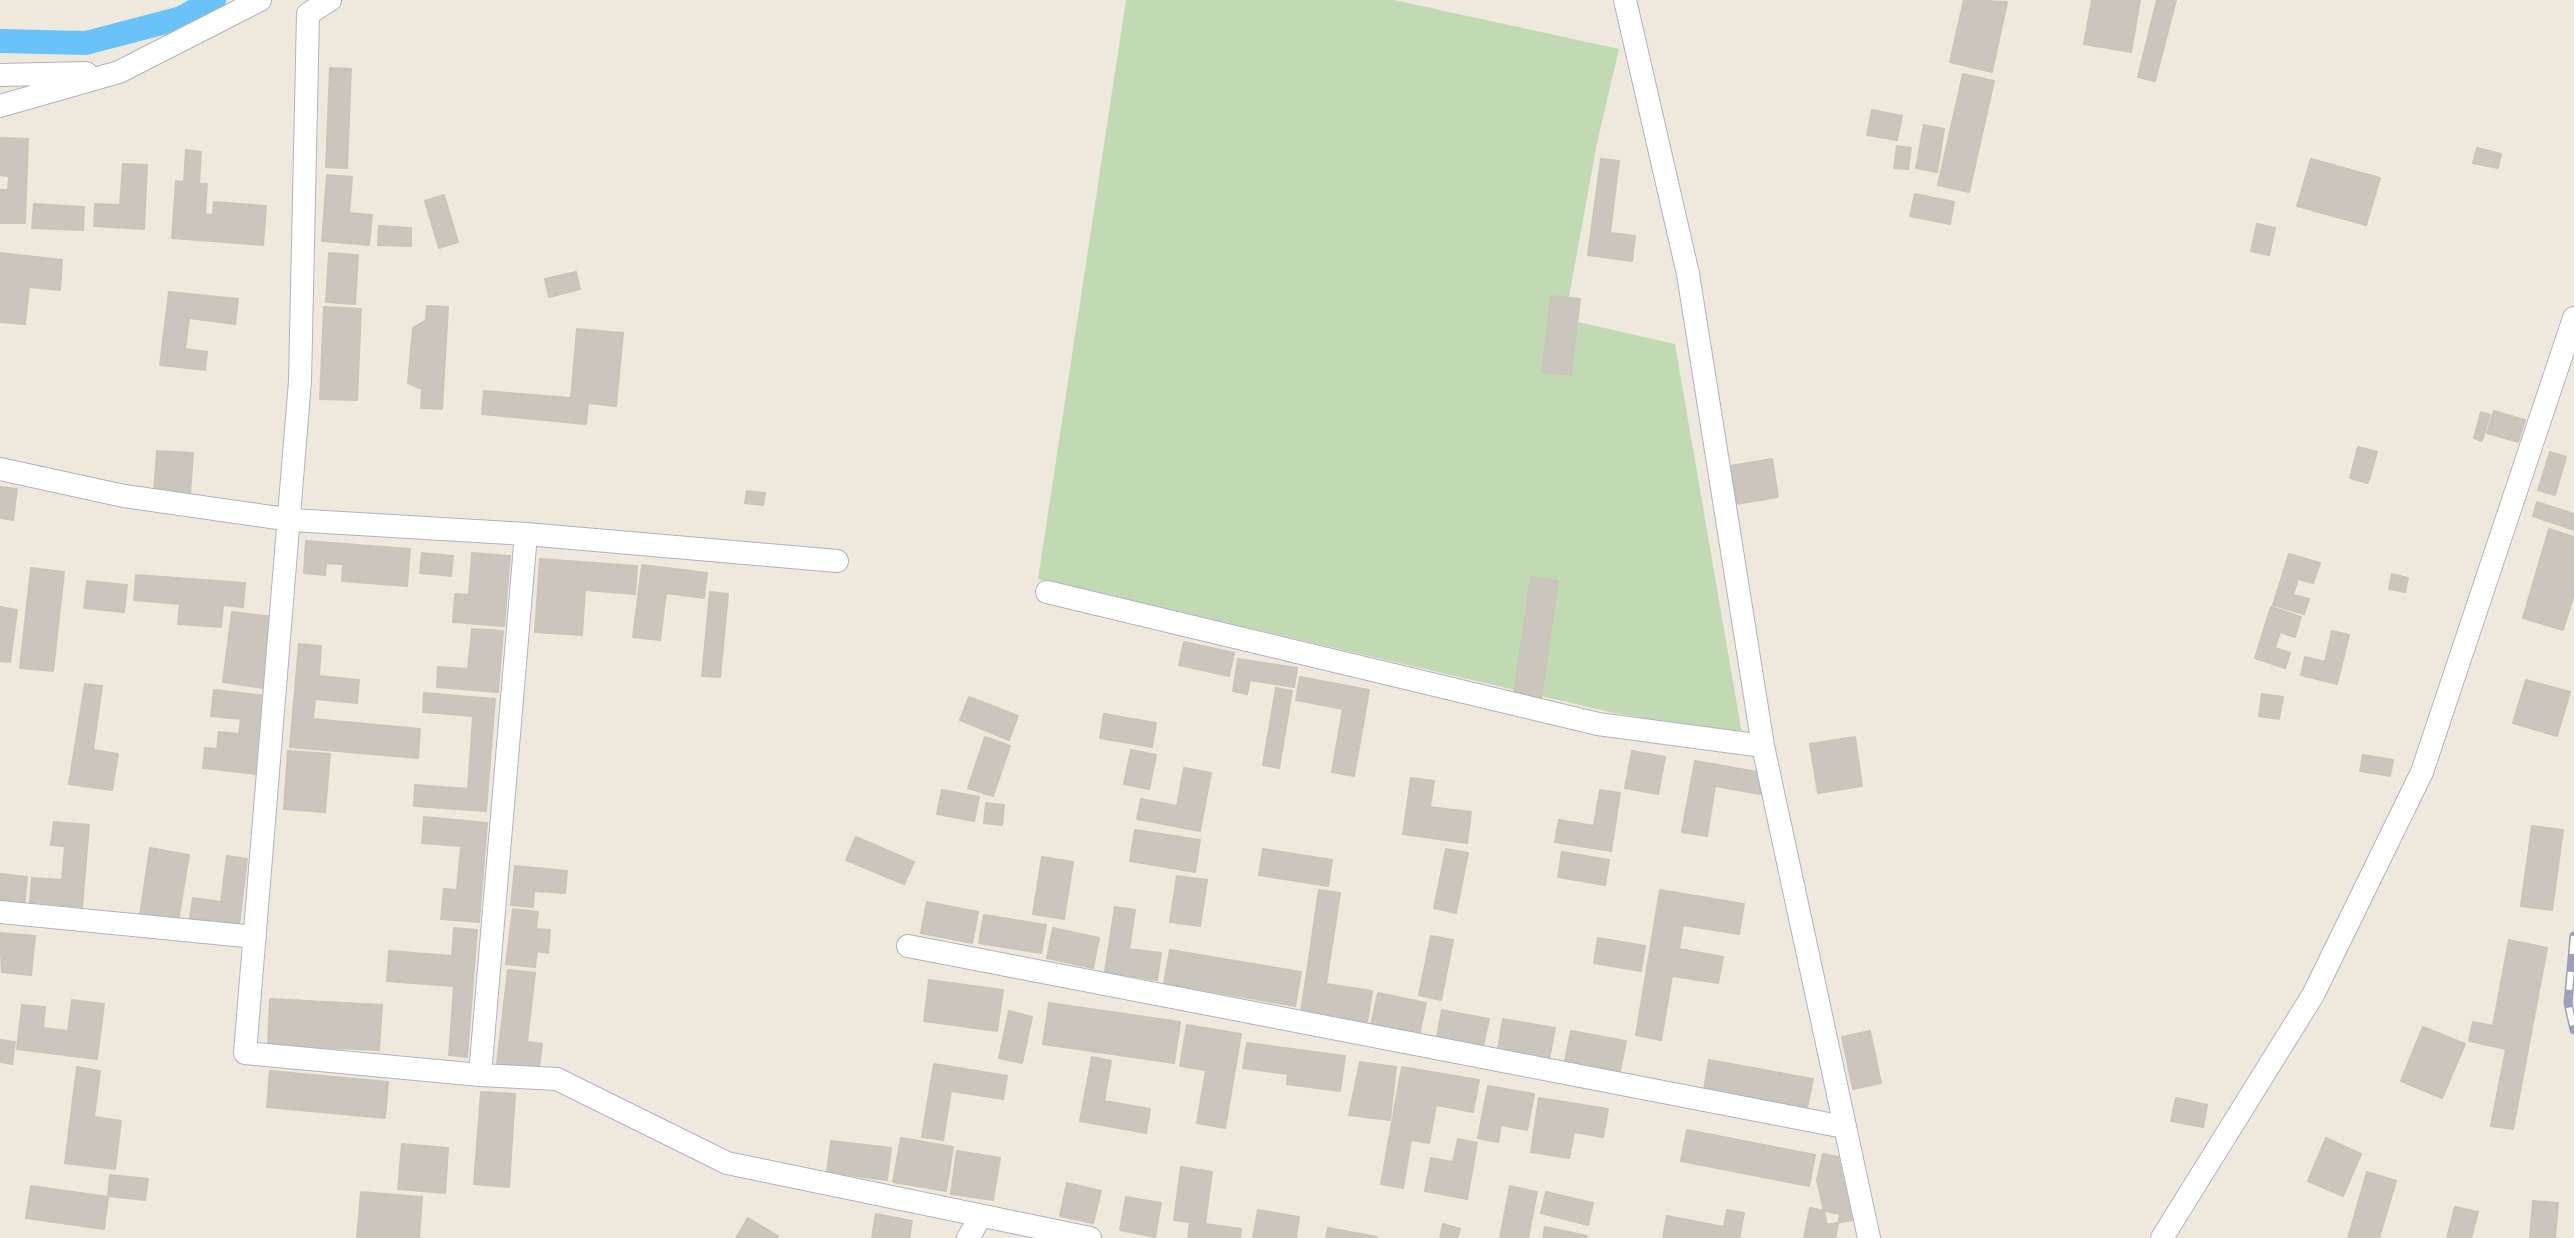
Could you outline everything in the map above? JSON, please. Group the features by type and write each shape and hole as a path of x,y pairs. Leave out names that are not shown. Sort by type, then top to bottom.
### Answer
{"street":[{"path":"0,106 119,72 260,0"},
{"path":"330,0 308,14 300,381 292,520 245,1053 480,1075 557,1079 727,1163 1090,1238"},
{"path":"1625,0 1688,274 1763,746 1869,1238"},
{"path":"0,75 119,72"},
{"path":"2162,1238 2313,995 2422,772 2574,318"},
{"path":"0,469 124,496 292,520 526,534 837,561"},
{"path":"480,1075 526,534"},
{"path":"1047,592 1598,724 1763,746"},
{"path":"0,912 255,937"},
{"path":"908,946 1844,1127"},
{"path":"968,1238 981,1216"}],"green space":[{"path":"1126,0 1394,0 1619,49 1597,143 1565,319 1675,344 1742,734 1614,713 1038,579"}],"building":[{"path":"1964,0 2007,2 1992,72 1950,62"},
{"path":"2092,0 2140,0 2131,52 2084,44"},
{"path":"2157,0 2176,0 2155,81 2138,77"},
{"path":"330,68 351,69 347,168 326,167"},
{"path":"1963,74 1994,81 1969,192 1938,185"},
{"path":"1872,110 1902,116 1897,140 1867,135"},
{"path":"1924,125 1944,129 1937,172 1916,168"},
{"path":"0,138 28,139 25,223 0,223 0,190 8,190 9,176 0,175"},
{"path":"1897,146 1911,148 1908,169 1894,168"},
{"path":"2477,148 2501,154 2498,168 2473,163"},
{"path":"186,150 201,152 199,184 207,184 205,214 213,215 214,202 266,206 263,245 172,238 176,181 184,182"},
{"path":"1601,159 1619,161 1610,233 1635,236 1632,261 1588,255"},
{"path":"2311,159 2380,178 2366,225 2297,206"},
{"path":"123,164 147,165 144,229 94,226 95,204 120,205"},
{"path":"327,175 352,177 349,213 372,215 369,245 322,241"},
{"path":"1915,194 1954,202 1950,224 1910,216"},
{"path":"444,195 458,242 439,248 425,201"},
{"path":"34,204 84,207 83,230 32,228"},
{"path":"2257,224 2275,228 2269,255 2251,251"},
{"path":"379,226 411,228 411,246 378,245"},
{"path":"0,253 62,260 60,290 29,287 25,324 0,322"},
{"path":"329,253 358,255 355,304 326,302"},
{"path":"576,272 580,289 549,297 545,279"},
{"path":"169,292 238,299 235,324 189,318 185,349 207,352 205,370 160,365"},
{"path":"1551,296 1580,299 1571,375 1542,372"},
{"path":"427,306 448,307 442,409 421,408 422,389 408,383 413,328 426,320"},
{"path":"324,307 361,309 357,400 320,399"},
{"path":"577,329 623,333 616,406 588,403 586,424 482,414 484,391 571,398"},
{"path":"2494,411 2525,420 2518,442 2487,433"},
{"path":"2481,412 2490,415 2482,441 2474,438"},
{"path":"2358,447 2377,452 2368,483 2350,478"},
{"path":"157,451 193,453 190,495 154,493"},
{"path":"2550,452 2566,457 2555,495 2538,490"},
{"path":"1772,459 1778,497 1736,504 1730,466"},
{"path":"0,487 17,489 13,520 0,518"},
{"path":"747,491 765,493 763,505 745,503"},
{"path":"2537,502 2574,514 2574,530 2533,516"},
{"path":"2549,529 2574,537 2574,594 2563,630 2523,618"},
{"path":"306,541 410,549 407,586 342,581 343,564 326,563 325,575 304,573"},
{"path":"422,553 453,556 451,576 420,573"},
{"path":"472,553 510,556 504,626 453,622 455,594 469,595"},
{"path":"2289,554 2320,563 2313,583 2298,579 2293,595 2309,599 2304,614 2273,605"},
{"path":"540,559 637,566 635,594 585,590 582,635 535,632"},
{"path":"642,565 707,573 704,598 666,593 660,640 633,637"},
{"path":"31,568 64,572 53,671 20,668"},
{"path":"2392,574 2408,578 2405,592 2389,589"},
{"path":"136,575 245,583 243,607 223,605 221,627 178,624 180,604 134,600"},
{"path":"1531,577 1558,581 1541,698 1514,694"},
{"path":"87,581 127,585 124,612 84,608"},
{"path":"710,592 728,594 720,677 702,676"},
{"path":"0,607 17,610 10,662 0,661"},
{"path":"2271,607 2301,617 2295,637 2280,632 2275,648 2290,653 2285,668 2255,658"},
{"path":"232,612 272,617 263,688 223,682"},
{"path":"472,629 503,631 498,692 437,687 438,667 468,669"},
{"path":"2332,631 2349,635 2337,684 2301,675 2305,657 2325,662"},
{"path":"1184,642 1234,653 1229,676 1179,665"},
{"path":"299,644 321,646 319,676 359,680 357,703 315,699 313,719 420,729 418,758 290,747"},
{"path":"1238,659 1297,668 1294,687 1250,680 1247,694 1233,691"},
{"path":"1300,677 1369,690 1354,776 1332,772 1343,709 1296,700"},
{"path":"2526,680 2570,692 2557,736 2513,723"},
{"path":"85,684 102,686 93,750 118,754 112,790 69,784"},
{"path":"1276,688 1292,691 1279,768 1263,765"},
{"path":"214,690 266,696 257,774 203,768 205,748 217,749 219,732 239,734 241,719 211,716"},
{"path":"424,693 495,699 486,811 414,806 415,785 468,789 473,716 423,712"},
{"path":"2262,694 2283,697 2279,719 2259,716"},
{"path":"969,697 1018,716 1009,740 960,720"},
{"path":"1104,714 1156,723 1152,747 1100,738"},
{"path":"985,737 1010,746 993,796 968,788"},
{"path":"1855,737 1862,786 1818,793 1810,744"},
{"path":"1131,750 1156,755 1149,789 1124,784"},
{"path":"288,751 330,754 325,812 284,809"},
{"path":"1632,751 1665,757 1658,794 1625,788"},
{"path":"2363,755 2393,760 2390,776 2360,771"},
{"path":"1695,761 1763,773 1760,794 1715,786 1707,836 1682,832"},
{"path":"1184,768 1211,773 1200,831 1137,819 1141,799 1177,806"},
{"path":"1411,778 1434,781 1430,807 1471,812 1467,843 1403,834"},
{"path":"942,790 979,797 974,821 937,814"},
{"path":"1600,790 1620,793 1611,851 1555,842 1559,820 1594,826"},
{"path":"986,803 1004,805 1002,825 984,823"},
{"path":"424,817 487,823 479,922 441,919 444,889 457,890 461,846 422,843"},
{"path":"54,822 89,825 82,907 30,902 32,878 62,880 65,846 51,845"},
{"path":"2532,826 2563,830 2552,910 2521,906"},
{"path":"1135,830 1200,840 1195,872 1130,861"},
{"path":"856,837 914,862 904,884 846,860"},
{"path":"150,848 189,855 178,921 140,915"},
{"path":"1263,849 1332,860 1328,886 1259,875"},
{"path":"1446,849 1468,853 1456,913 1434,908"},
{"path":"1562,852 1609,860 1605,885 1558,877"},
{"path":"227,856 247,859 239,925 190,918 193,898 221,902"},
{"path":"1042,857 1073,862 1064,919 1033,914"},
{"path":"515,866 567,871 565,893 534,891 533,907 511,905"},
{"path":"0,874 27,877 24,908 0,906"},
{"path":"1177,876 1207,880 1200,926 1170,922"},
{"path":"1319,890 1340,893 1326,984 1372,991 1367,1023 1301,1013"},
{"path":"1660,890 1744,904 1739,934 1683,925 1679,949 1723,957 1718,983 1672,976 1661,1040 1636,1035"},
{"path":"927,902 978,912 972,943 921,933"},
{"path":"1115,907 1135,910 1129,949 1161,953 1157,980 1105,972"},
{"path":"513,909 538,912 536,929 550,930 548,953 537,951 535,967 506,964"},
{"path":"984,915 1046,925 1041,953 979,943"},
{"path":"454,928 477,930 467,1057 449,1055 454,986 387,981 389,951 452,956"},
{"path":"1053,928 1099,938 1093,968 1047,958"},
{"path":"0,933 35,936 31,975 2,972"},
{"path":"1431,936 1453,940 1441,1000 1419,995"},
{"path":"1598,938 1645,946 1641,971 1594,963"},
{"path":"2509,940 2547,948 2513,1129 2491,1126 2506,1049 2469,1041 2473,1022 2493,1026"},
{"path":"1170,950 1301,972 1295,1006 1164,983"},
{"path":"508,970 535,973 527,1042 542,1044 539,1068 497,1063"},
{"path":"929,980 1003,990 997,1031 924,1021"},
{"path":"1378,993 1426,1003 1419,1035 1371,1025"},
{"path":"270,999 382,1005 379,1050 268,1045"},
{"path":"72,1000 104,1004 97,1059 17,1049 22,1005 45,1007 43,1028 68,1031"},
{"path":"1049,1003 1180,1022 1174,1063 1043,1044"},
{"path":"1442,1010 1489,1019 1483,1046 1437,1037"},
{"path":"1009,1011 1032,1017 1022,1063 999,1058"},
{"path":"1503,1019 1555,1028 1549,1059 1498,1050"},
{"path":"1187,1025 1241,1034 1225,1128 1197,1123 1206,1070 1180,1066"},
{"path":"2423,1027 2465,1044 2442,1098 2401,1081"},
{"path":"1571,1031 1626,1041 1620,1071 1565,1061"},
{"path":"1870,1031 1881,1083 1853,1089 1842,1037"},
{"path":"0,1040 15,1042 12,1064 0,1062"},
{"path":"1247,1043 1345,1056 1340,1091 1287,1084 1288,1074 1243,1068"},
{"path":"1092,1057 1111,1061 1104,1101 1150,1109 1146,1133 1080,1121"},
{"path":"1709,1060 1813,1079 1807,1108 1704,1090"},
{"path":"1360,1062 1396,1067 1390,1120 1349,1115"},
{"path":"934,1064 1007,1076 1003,1099 951,1091 943,1140 922,1137"},
{"path":"77,1067 100,1071 94,1117 121,1121 115,1169 65,1163"},
{"path":"1402,1067 1479,1080 1473,1112 1436,1105 1429,1143 1411,1140 1403,1188 1381,1184"},
{"path":"270,1071 388,1082 385,1118 267,1107"},
{"path":"1488,1086 1534,1094 1527,1130 1501,1125 1498,1142 1478,1138"},
{"path":"481,1092 515,1094 509,1187 474,1184"},
{"path":"1539,1098 1608,1109 1603,1137 1574,1132 1569,1158 1531,1152"},
{"path":"2176,1098 2207,1105 2203,1127 2171,1121"},
{"path":"1687,1130 1815,1155 1809,1186 1681,1161"},
{"path":"901,1138 953,1147 946,1191 893,1182"},
{"path":"2326,1138 2361,1154 2343,1196 2308,1181"},
{"path":"1458,1139 1477,1143 1467,1199 1425,1191 1431,1158 1453,1162"},
{"path":"831,1141 891,1148 887,1180 827,1172"},
{"path":"402,1144 448,1148 445,1193 398,1189"},
{"path":"957,1151 1000,1158 993,1200 951,1194"},
{"path":"1823,1154 1838,1157 1852,1220 1827,1225 1817,1180"},
{"path":"1181,1167 1212,1172 1205,1224 1241,1229 1240,1238 1188,1238 1190,1222 1174,1220"},
{"path":"2367,1172 2396,1181 2379,1238 2348,1238"},
{"path":"110,1175 148,1179 145,1200 108,1196"},
{"path":"1067,1183 1101,1191 1093,1223 1060,1216"},
{"path":"31,1186 108,1197 104,1229 26,1218"},
{"path":"1510,1186 1537,1192 1528,1238 1500,1238"},
{"path":"361,1192 422,1197 419,1238 357,1238"},
{"path":"1546,1192 1593,1203 1588,1225 1541,1213"},
{"path":"1126,1197 1161,1203 1155,1237 1120,1230"},
{"path":"2533,1201 2558,1203 2555,1238 2530,1238"},
{"path":"2455,1207 2478,1212 2471,1238 2447,1238"},
{"path":"1810,1208 1840,1214 1835,1238 1804,1238"},
{"path":"1258,1210 1299,1217 1296,1238 1253,1238"},
{"path":"1727,1210 1744,1213 1739,1238 1663,1238 1667,1216 1724,1227"},
{"path":"876,1214 912,1221 909,1238 872,1238"},
{"path":"748,1218 778,1236 777,1238 736,1238"},
{"path":"1443,1224 1460,1229 1457,1238 1440,1238"},
{"path":"1545,1227 1587,1236 1543,1238"},
{"path":"1328,1228 1377,1237 1326,1238"}],"waterway":[{"path":"0,41 86,43 181,18 214,0"}],"railway":[{"path":"2574,936 2568,1003 2574,1030"}]}
